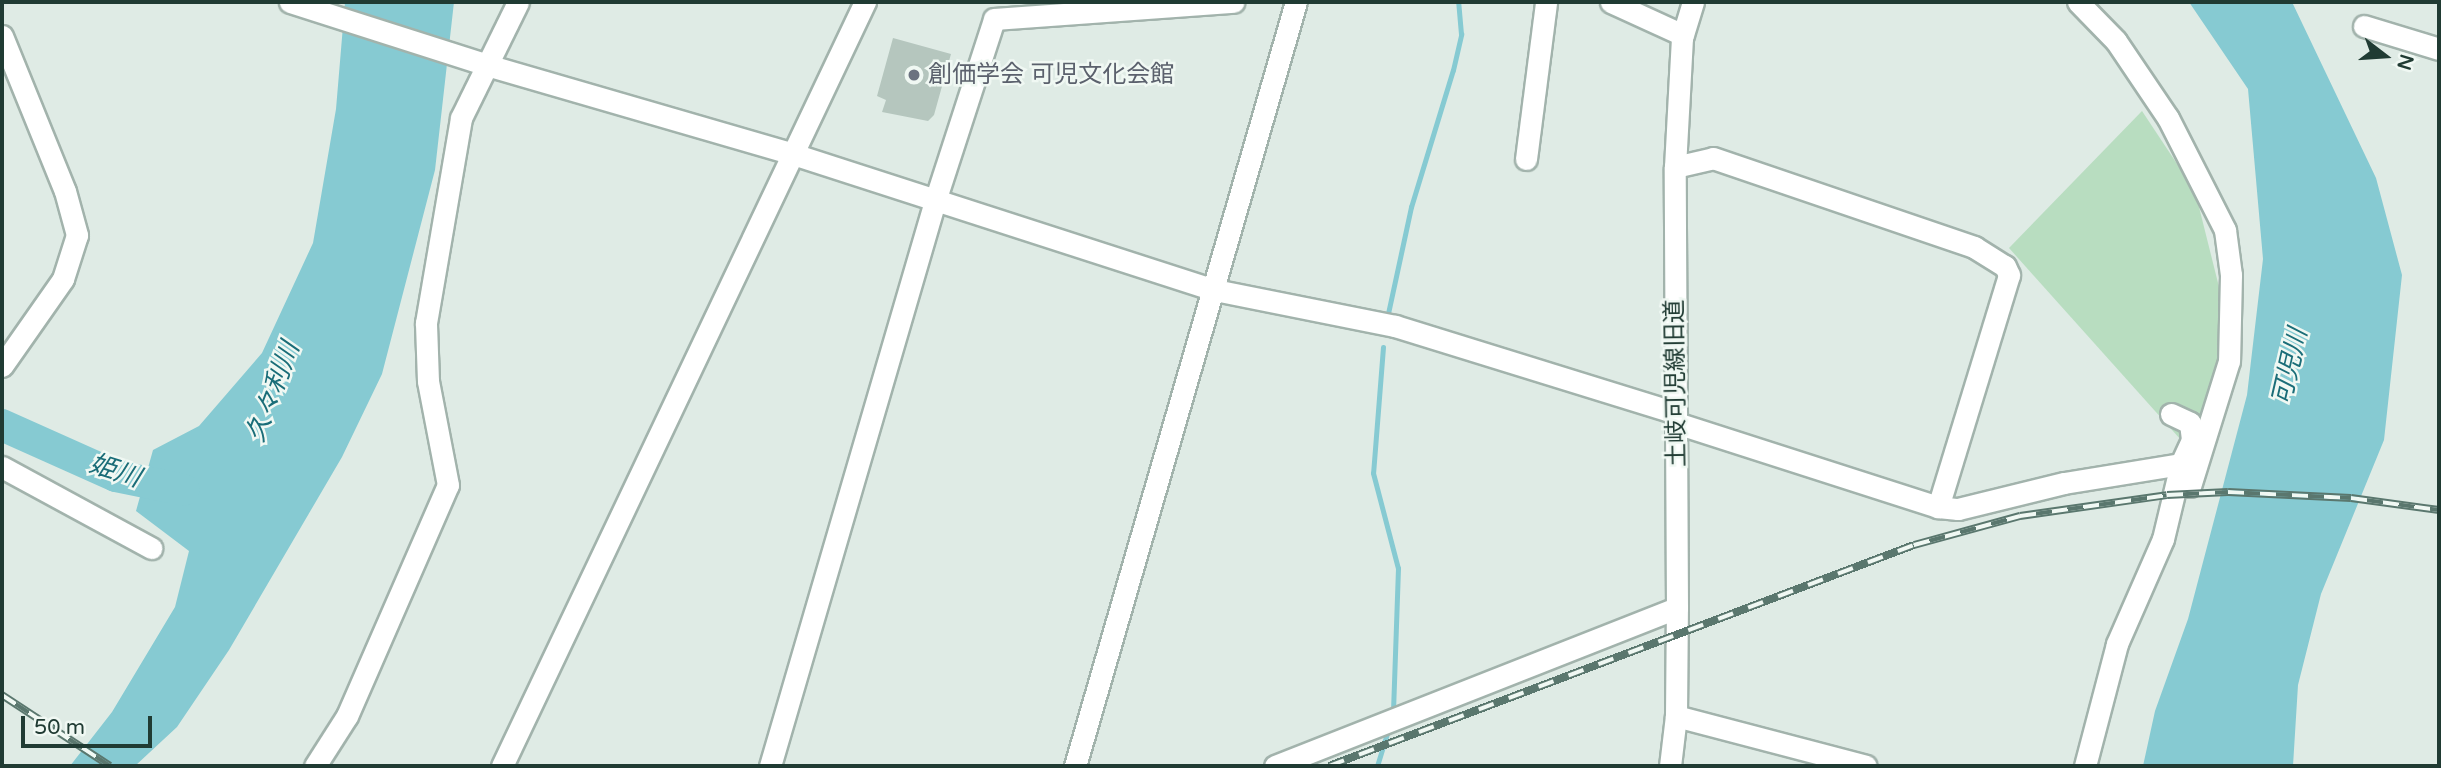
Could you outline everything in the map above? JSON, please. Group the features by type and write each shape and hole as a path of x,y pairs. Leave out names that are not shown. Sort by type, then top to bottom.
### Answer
{"street":[{"path":"290,2 477,61 793,154 1210,289 1395,326 1938,507 1958,509 2064,483 2181,464"},
{"path":"315,766 347,716 448,485 428,381 426,323 461,118 477,61 518,2"},
{"path":"502,766 865,2"},
{"path":"770,766 935,201 994,19 1233,2"},
{"path":"1075,766 1210,289 1296,2"},
{"path":"1526,159 1546,2"},
{"path":"1611,2 1683,35"},
{"name":"土岐可児線旧道","path":"1670,766 1676,716 1677,608 1675,167 1683,35 1693,2"},
{"path":"2078,2 2116,41 2168,118 2225,230 2231,275 2229,361 2190,486"},
{"path":"2364,26 2439,49"},
{"path":"2,36 65,191 77,235 64,279 4,358"},
{"path":"1675,167 1713,158 1951,238 2006,266 2009,275 1938,507"},
{"path":"2085,766 2117,645 2163,539 2181,464 2192,440 2190,423 2171,414"},
{"path":"2,467 151,548"},
{"path":"1275,766 1677,608"},
{"path":"1676,716 1866,766"}],"green space":[{"path":"2142,111 2195,191 2219,287 2221,363 2205,423 2181,440 2009,248"}],"water":[{"name":"久々利川","path":"345,2 454,2 435,170 382,374 342,457 229,650 177,727 135,766 70,766 112,712 175,607 189,551 136,511 153,450 199,426 262,353 313,243 336,109"},
{"name":"可児川","path":"2189,2 2292,2 2376,178 2402,275 2384,440 2321,594 2298,685 2293,766 2143,766 2155,711 2188,619 2247,395 2263,259 2248,89"}],"building":[{"name":"創価学会 可児文化会館","path":"893,38 951,54 934,115 928,121 882,112 886,100 877,96"}],"waterway":[{"path":"1387,318 1411,207 1453,70 1461,34 1458,2"},
{"path":"1383,347 1373,473 1398,568 1393,713"},
{"name":"姫川","path":"2,425 116,476 184,490"},
{"path":"1377,766 1388,729"}],"railway":[{"path":"1329,766 1914,545 2020,516 2167,495 2228,492 2351,498 2439,510"},
{"path":"2,695 110,766"}],"place":[{"name":"創価学会 可児文化会館","path":"914,75"}]}
